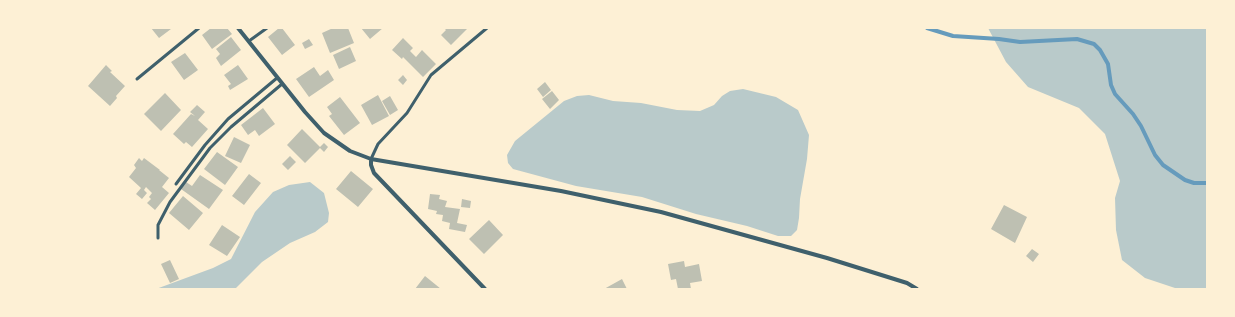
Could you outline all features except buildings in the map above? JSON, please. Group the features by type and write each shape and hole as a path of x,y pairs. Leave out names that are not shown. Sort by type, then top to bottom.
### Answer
{"street":[{"path":"238,28 277,78 324,133 350,151 371,159 561,191 661,212 827,258 907,283 917,289"},
{"path":"371,159 371,165 374,173 485,289"}],"lane":[{"path":"137,79 200,28"},
{"path":"249,41 267,28"},
{"path":"371,159 378,144 407,113 431,75 487,28"},
{"path":"176,184 205,145 228,119 277,78"},
{"path":"158,238 158,225 170,202 210,148 231,127 282,84"}],"shaded area":[{"path":"988,28 1207,28 1207,289 1178,289 1145,278 1122,260 1116,230 1115,198 1120,181 1105,134 1079,108 1028,87 1006,62"},
{"path":"743,89 776,97 798,110 809,135 797,230 791,236 778,236 747,226 696,214 642,197 576,186 513,169 508,163 507,155 515,141 564,101 577,96 589,95 613,101 641,103 677,110 700,111 714,105 722,96 730,91"},
{"path":"310,182 324,193 329,213 328,222 315,232 290,243 262,262 235,289 156,289 213,268 231,259 255,212 273,192 289,185"}],"waterway":[{"path":"927,28 953,36 1020,42 1077,39 1094,44 1100,50 1108,64 1111,85 1115,94 1133,114 1141,126 1155,155 1163,165 1185,180 1194,183 1207,183"}]}
